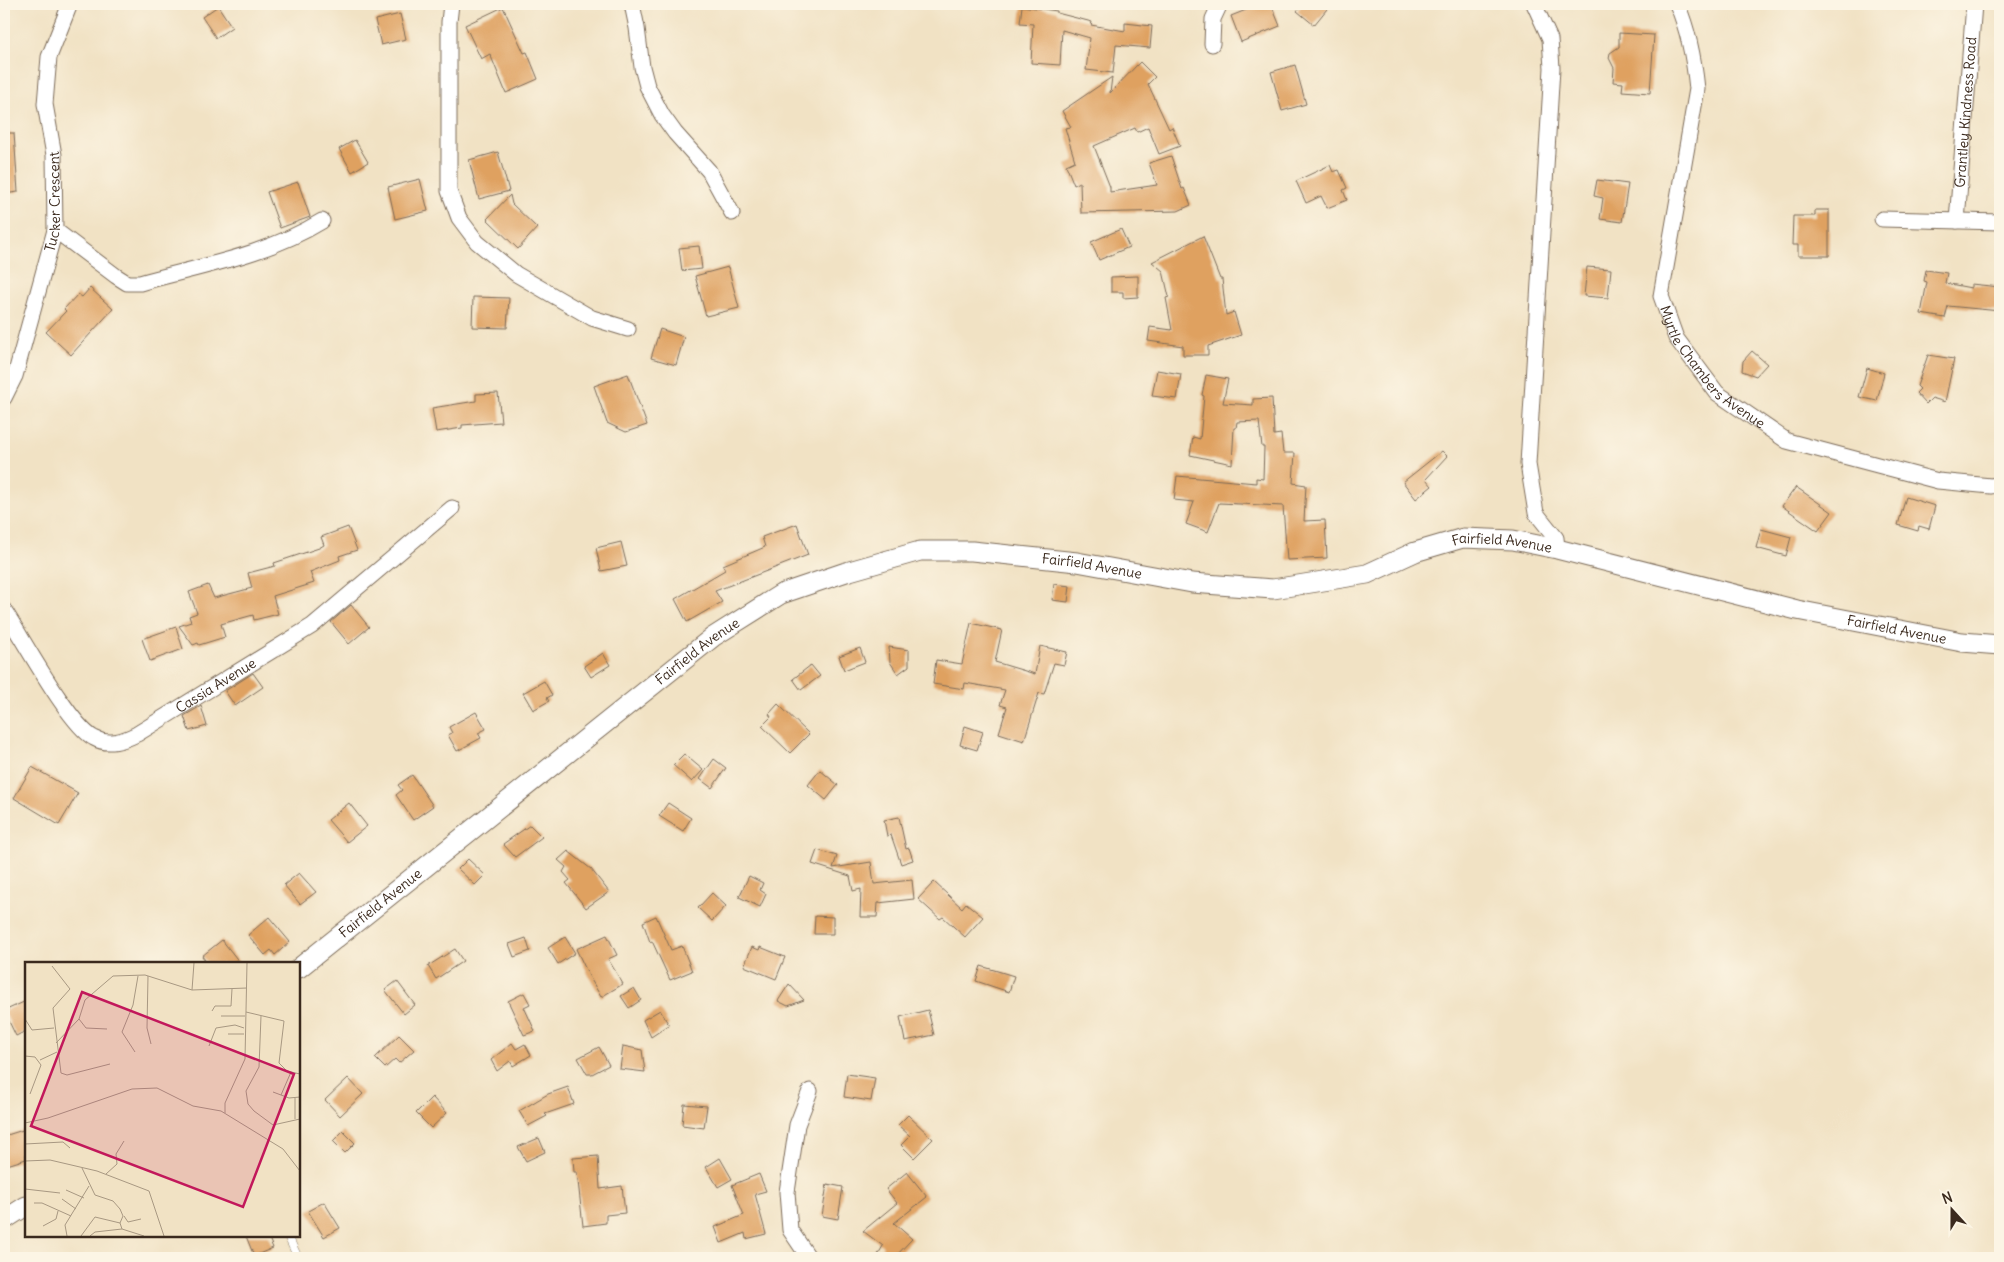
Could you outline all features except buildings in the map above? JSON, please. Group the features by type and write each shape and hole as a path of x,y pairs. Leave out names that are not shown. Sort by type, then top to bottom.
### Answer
{"street":[{"name":"Tucker Crescent","path":"4,398 15,376 55,230 54,155 45,104 49,57 70,4"},
{"path":"451,4 449,22 449,191 459,218 477,242 516,274 592,318 628,329"},
{"path":"632,4 642,68 647,86 662,115 675,133 709,171 732,213"},
{"path":"1212,44 1213,19 1220,4"},
{"path":"1534,4 1550,39 1552,68 1528,464 1536,513 1556,538 1556,548"},
{"name":"Myrtle Chambers Avenue","path":"1677,4 1685,24 1693,56 1697,89 1661,296 1676,338 1717,393 1787,441 1938,481 1991,486 2000,484"},
{"name":"Grantley Kindness Road","path":"1957,221 1974,4"},
{"path":"1882,219 2000,222"},
{"path":"55,230 116,276 127,282 140,283 264,249 307,230 322,221"},
{"name":"Cassia Avenue","path":"4,610 53,689 82,730 95,738 109,742 124,741 312,626 452,508"},
{"name":"Fairfield Avenue","path":"300,967 713,637 781,594 920,550 972,551 1077,562 1192,583 1273,589 1367,574 1415,552 1463,538 1513,540 1556,548 1797,610 1962,642 2000,645"},
{"path":"809,1258 790,1230 787,1192 796,1125 810,1092"},
{"path":"4,1220 25,1207"}],"lane":[{"path":"288,1237 298,1258"}]}
